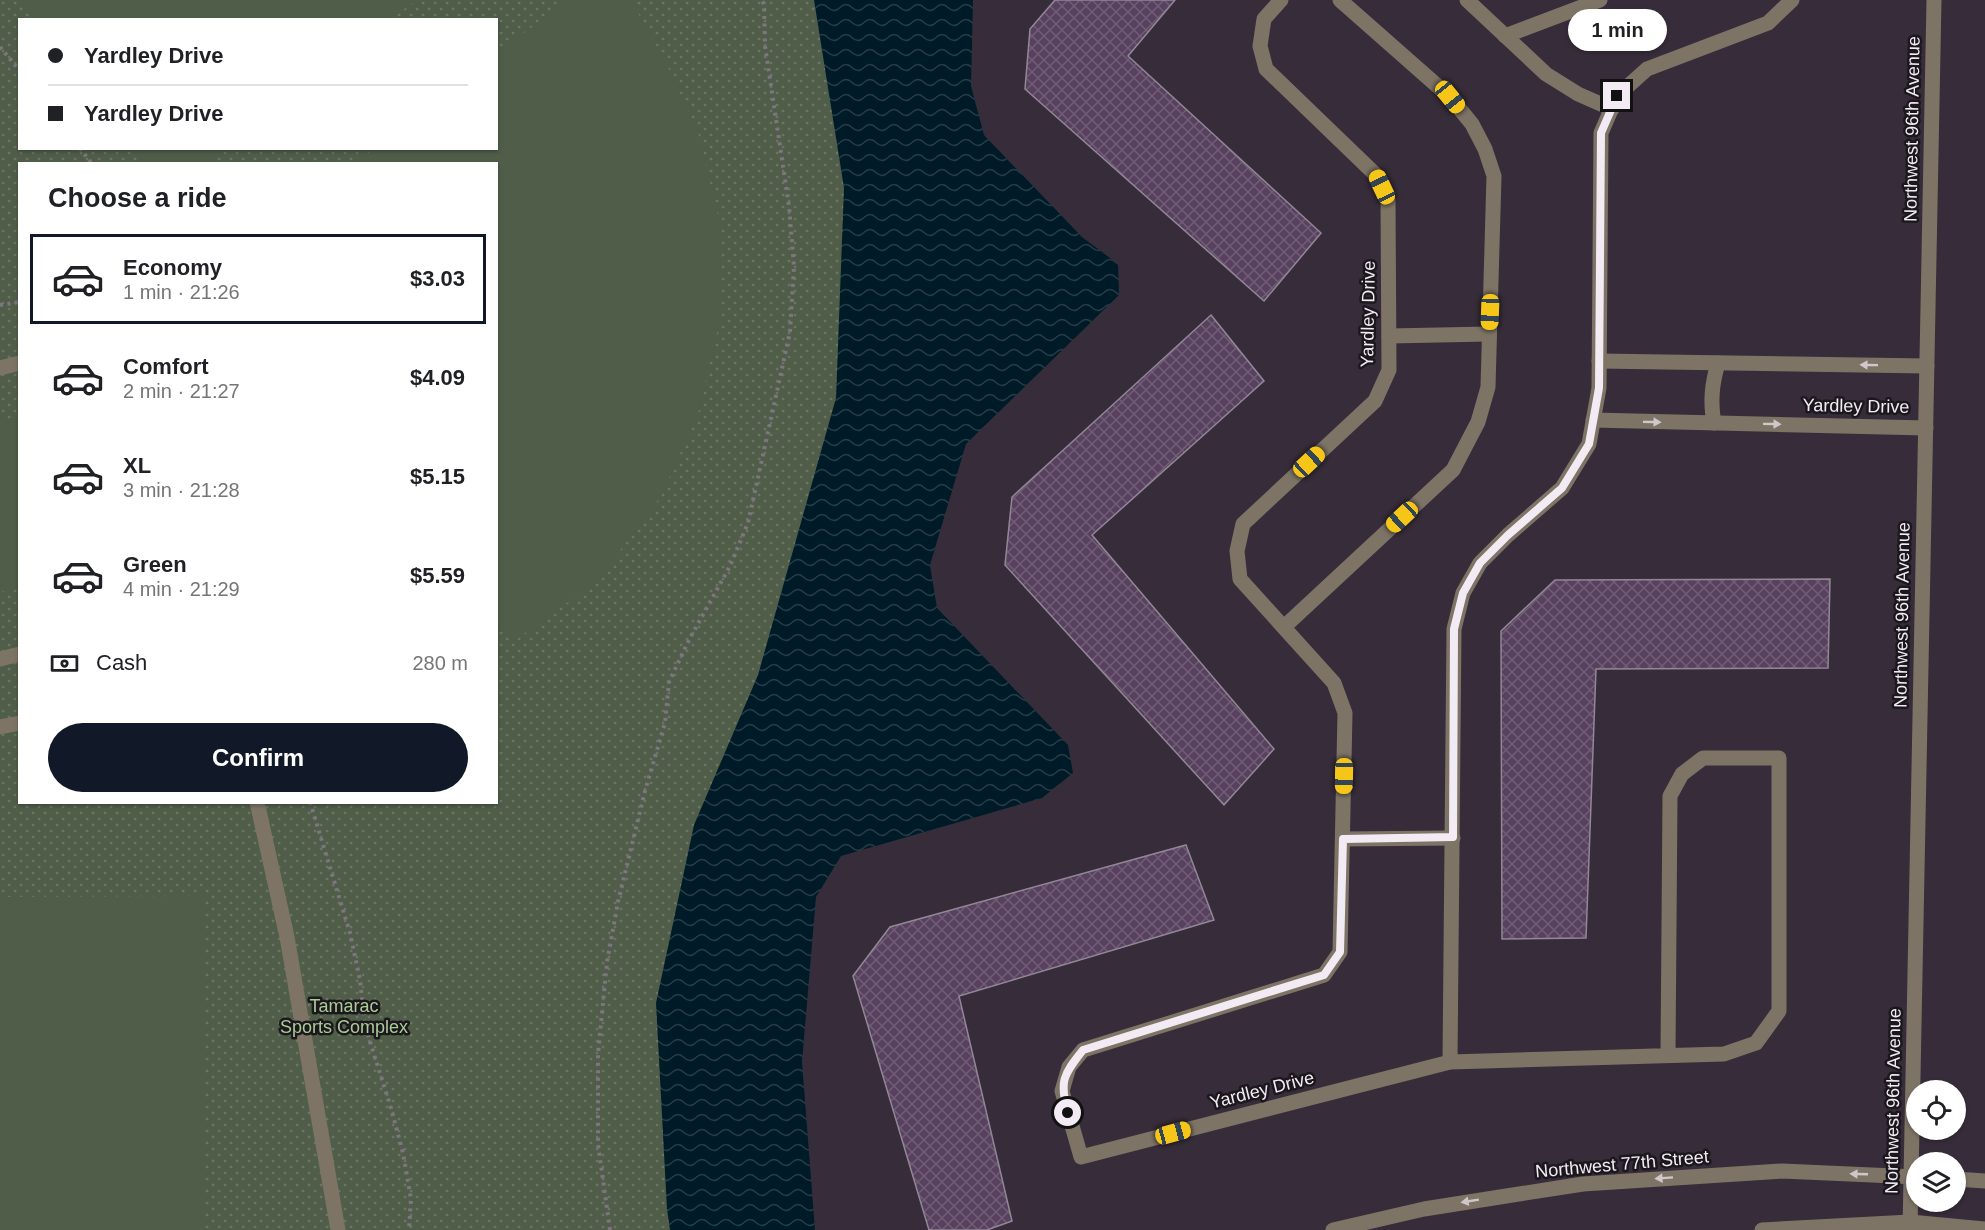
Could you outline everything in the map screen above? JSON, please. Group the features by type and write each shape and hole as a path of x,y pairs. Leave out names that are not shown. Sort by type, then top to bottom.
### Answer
{"street":[{"name":"Yardley Drive","path":"1281,0 1264,19 1260,46 1266,69 1376,175 1388,200 1389,370 1375,400 1243,524 1237,551 1240,579 1334,683 1346,713 1340,952 1324,975 1083,1050 1069,1067 1062,1091 1081,1157 1450,1062"},
{"path":"1284,627 1453,470 1478,422 1488,387 1494,176 1485,149 1472,124 1450,97 1340,0"},
{"path":"1467,0 1546,74 1578,94 1612,108"},
{"path":"1505,36 1600,0"},
{"path":"1668,1056 1670,796 1682,774 1703,758 1779,758 1779,1011 1756,1043 1724,1054 1668,1056 1450,1062 1454,629 1463,593 1480,563 1562,488 1589,444 1599,388 1601,133 1617,96 1647,69 1768,23 1792,0"},
{"name":"Northwest 96th Avenue","path":"1914,1152 1935,0"},
{"path":"1389,336 1489,334"},
{"path":"1599,361 1927,366"},
{"path":"1714,423 1710,404 1718,363"},
{"path":"0,368 18,364"},
{"name":"Yardley Drive","path":"1593,420 1926,428"},
{"path":"0,659 18,654"},
{"path":"0,727 18,723"},
{"path":"257,804 287,937 338,1230"},
{"path":"1343,839 1453,837"},
{"name":"Northwest 77th Street","path":"1334,1230 1424,1209 1583,1184 1782,1171 1906,1176"},
{"path":"1966,1180 1985,1182"},
{"path":"1762,1230 1910,1226 1985,1229"}],"path":[{"path":"610,1230 598,1144 598,1054 607,962 618,902 645,792 665,723 669,682 690,638 730,566 748,523 790,332 794,267 790,216 765,46 762,0"},
{"path":"0,47 18,69"},
{"path":"0,305 18,302"},
{"path":"311,804 350,933 360,980 365,1026 403,1153 411,1199 409,1230"}],"green space":[{"name":"Tamarac Sports Complex","path":"0,0 832,0 865,239 827,525 683,1230 0,1230"},
{"path":"19,0 416,0 392,18 32,18"},
{"path":"567,0 626,0 638,13 666,63 698,132 721,228 719,324 698,414 661,496 597,581 514,641 498,621 498,162 355,162 373,150 498,150 498,53"},
{"path":"131,150 222,150 205,162 140,162"},
{"path":"18,417 18,588 0,592 0,422"},
{"path":"204,896 204,1230 0,1230 0,897"}],"water":[{"path":"814,0 973,0 971,86 984,135 1082,237 1118,264 1119,295 966,444 930,565 937,608 1068,745 1073,773 1042,798 841,856 816,897 802,1062 815,1230 670,1230 656,1003 694,825 758,675 836,398 844,188"}],"building":[{"path":"1055,0 1175,0 1128,56 1321,233 1264,301 1025,89 1030,29"},
{"path":"1211,315 1264,381 1092,535 1274,749 1224,805 1005,565 1012,497"},
{"path":"1830,579 1828,668 1596,669 1586,938 1502,939 1501,631 1555,580"},
{"path":"1186,845 1214,920 959,996 1012,1221 987,1230 929,1230 853,976 890,927"}],"route":[{"path":"1068,1113 1062,1091 1069,1067 1083,1050 1324,975 1340,952 1343,839 1453,837 1454,629 1463,593 1480,563 1562,488 1589,444 1599,388 1601,133 1617,96"}]}
